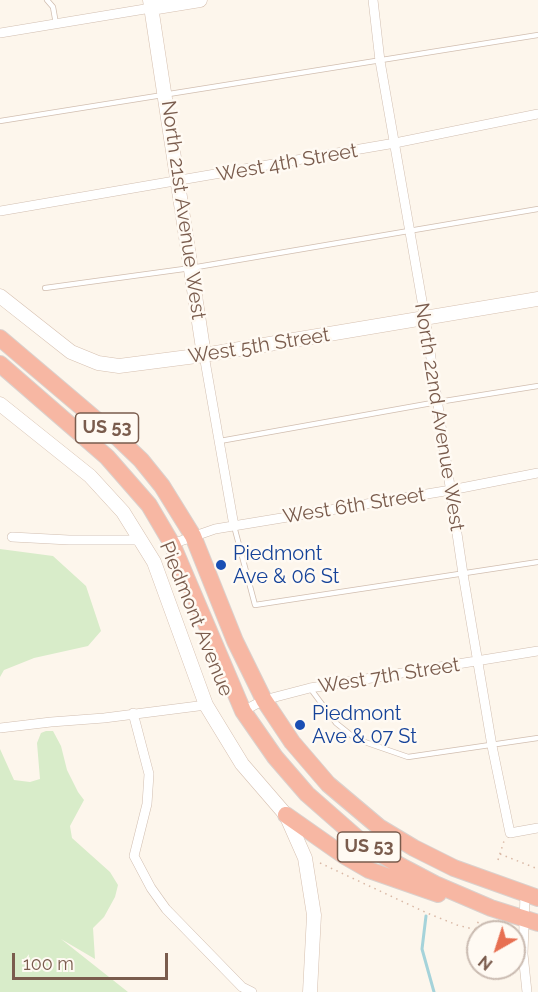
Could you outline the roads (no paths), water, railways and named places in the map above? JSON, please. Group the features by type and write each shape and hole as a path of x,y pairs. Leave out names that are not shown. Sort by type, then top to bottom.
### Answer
{"highway":[{"name":"Piedmont Avenue","path":"0,339 131,450 162,486 193,536 235,641 264,700 292,742 328,784 379,827 454,868 532,896"},
{"name":"Piedmont Avenue","path":"0,364 123,472 156,514 172,544 243,711 275,758 307,794 364,844 485,914 531,921"},
{"path":"286,815 343,855 369,870 485,914"}],"street":[{"path":"0,33 150,4 200,0"},
{"name":"North 22nd Avenue West","path":"373,0 380,61 425,318 463,574 492,746 510,833 538,828"},
{"name":"North 21st Avenue West","path":"150,4 166,94 204,355 234,526"},
{"name":"West 4th Street","path":"0,211 396,143 538,114"},
{"name":"West 5th Street","path":"0,296 71,352 105,365 129,366 538,299"},
{"name":"Piedmont Avenue","path":"0,404 90,477 123,512 154,562 206,705 242,764 286,815 305,858 314,915 310,992"},
{"name":"West 6th Street","path":"172,544 193,536 234,526 451,490 538,473"},
{"path":"12,537 141,540"},
{"name":"West 7th Street","path":"243,711 264,700 310,688 538,651"},
{"path":"0,728 206,705"},
{"path":"133,713 149,774 147,804 134,856 151,888 166,909 242,987 252,992"},
{"path":"526,992 523,954 531,921 532,896"}],"lane":[{"path":"47,0 53,7 56,24"},
{"path":"0,121 538,35"},
{"path":"45,288 191,268 538,209"},
{"path":"220,441 538,386"},
{"path":"234,526 255,605 538,562"},
{"path":"310,688 336,723 356,739 408,757 538,738"}],"waterway":[{"path":"426,916 422,949 434,992"}],"place":[{"name":"Piedmont Ave & 06 St","path":"221,565"},
{"name":"Piedmont Ave & 07 St","path":"300,725"}]}
